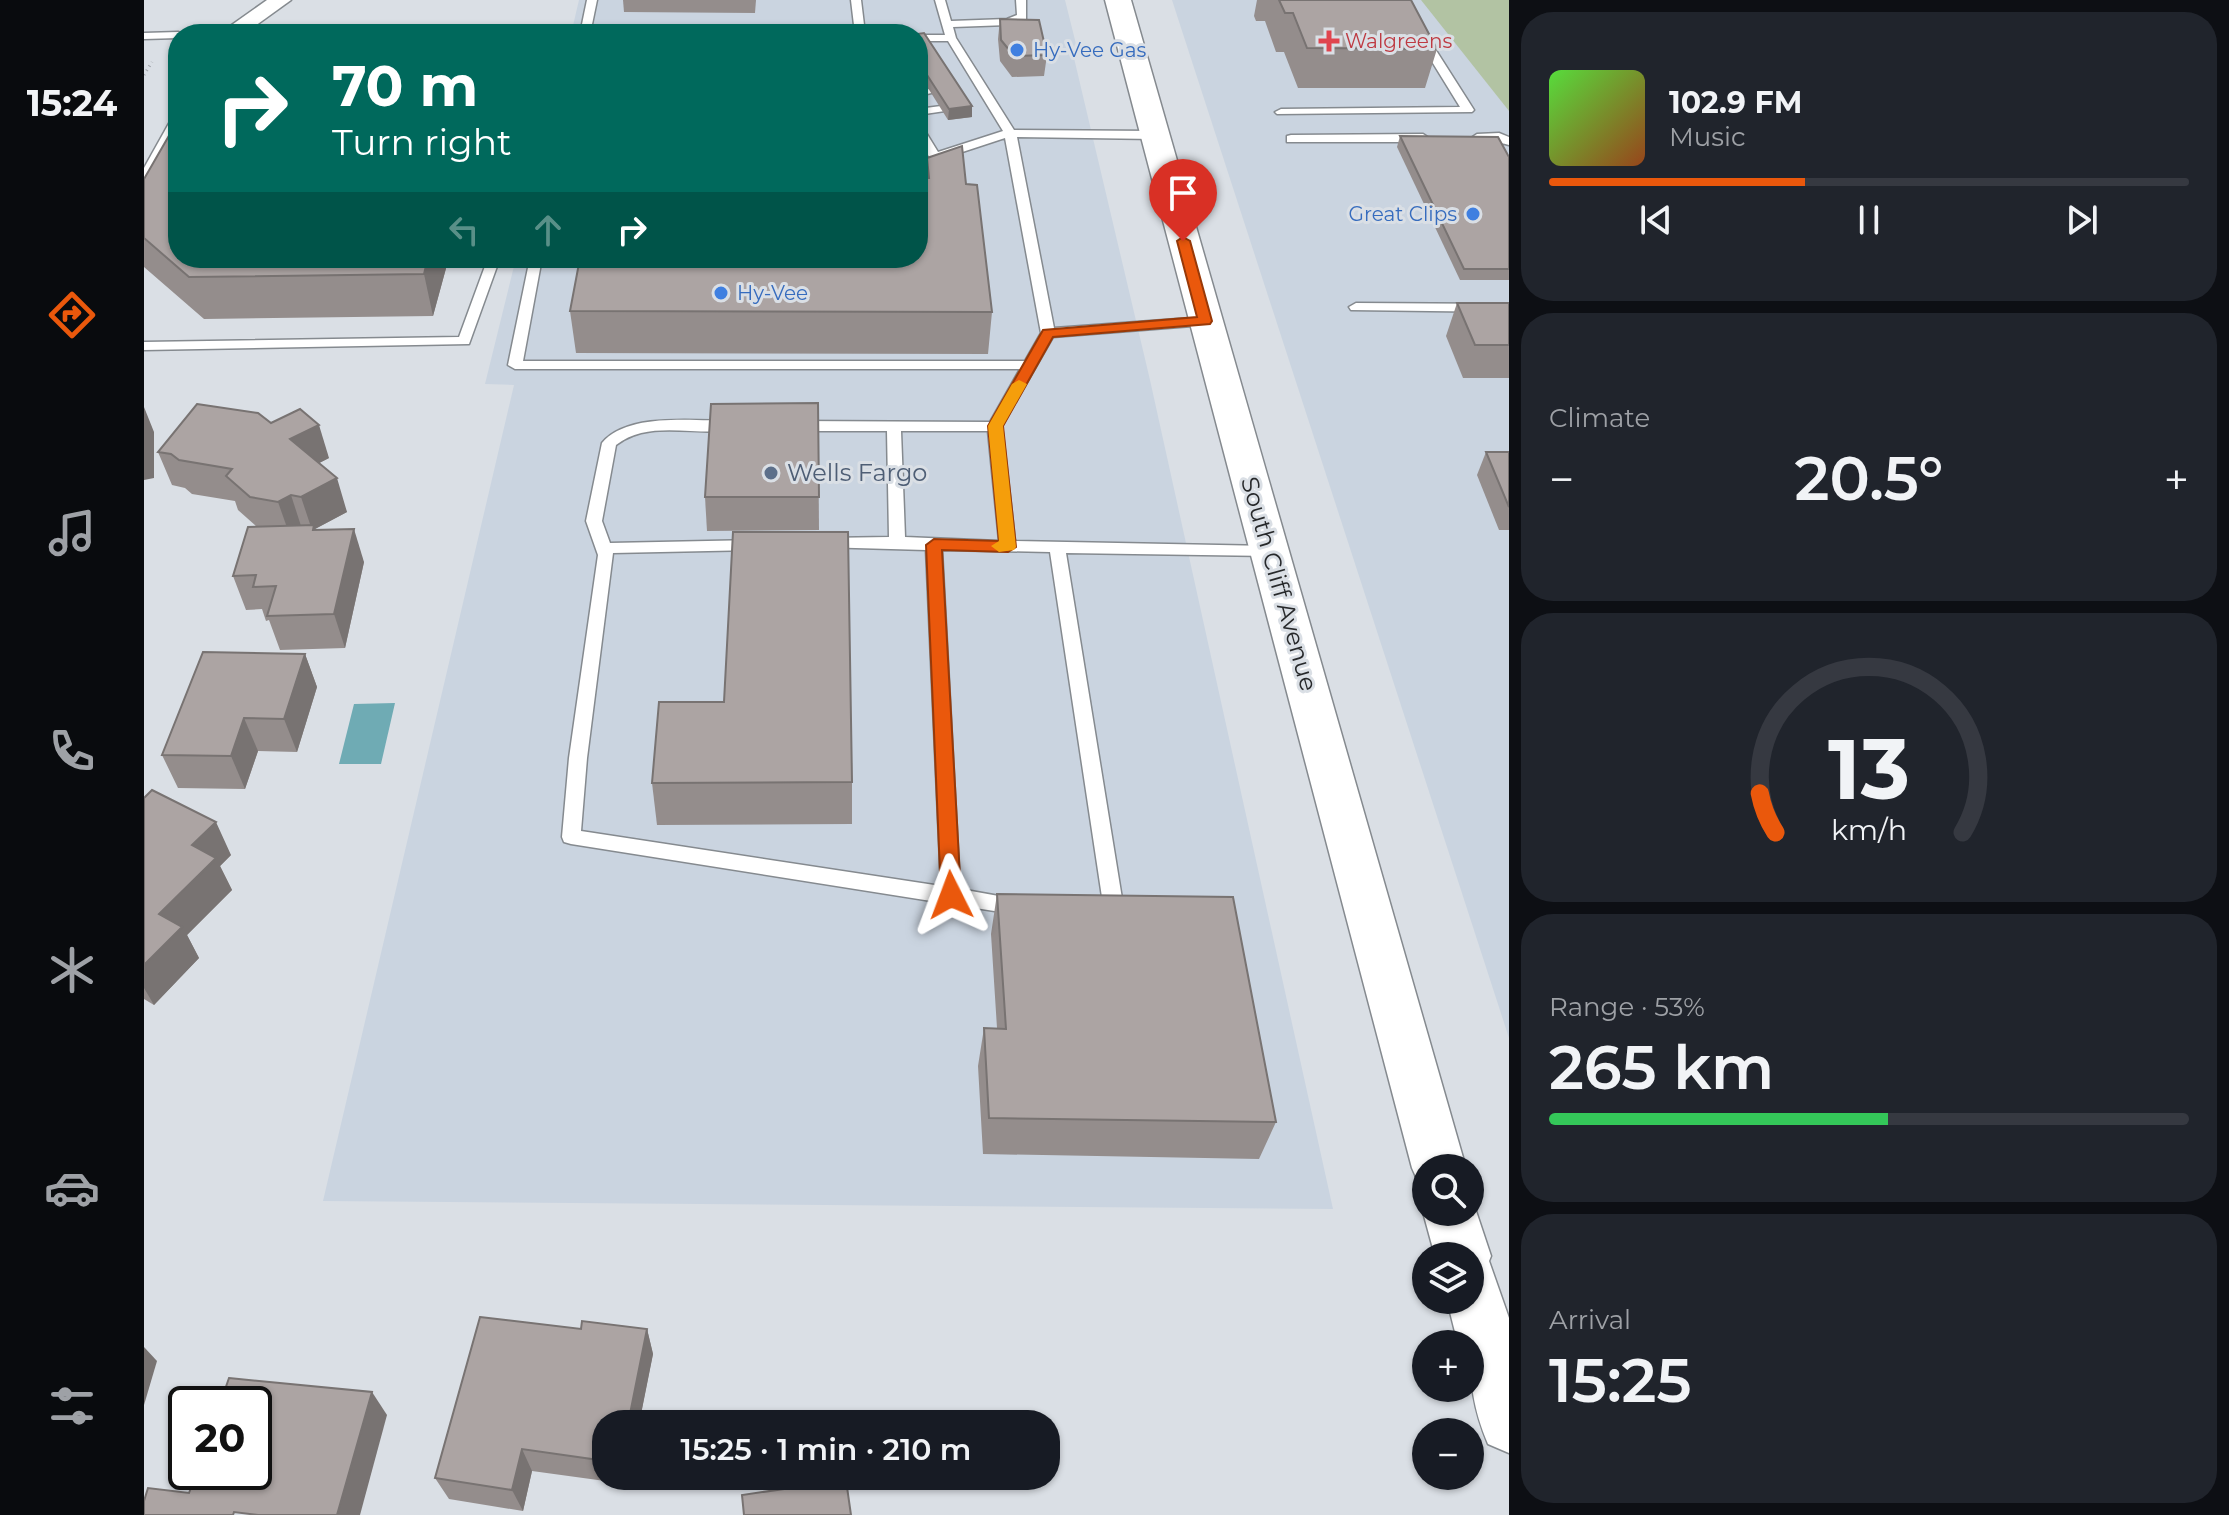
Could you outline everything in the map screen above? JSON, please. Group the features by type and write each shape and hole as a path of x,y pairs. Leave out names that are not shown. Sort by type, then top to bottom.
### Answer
{"main road":[{"name":"South Cliff Avenue","path":"1118,0 1435,1154"},
{"path":"1479,1314 1509,1423"}],"street":[{"path":"244,24 281,0"}],"lane":[{"path":"587,24 592,0"},
{"path":"856,0 859,24"},
{"path":"940,0 951,38 1010,133 1048,333 995,426 1008,547"},
{"path":"1281,112 1468,110 1399,0"},
{"path":"946,19 1008,22 1022,17 1022,6"},
{"path":"144,36 168,35"},
{"path":"928,38 951,38"},
{"path":"945,54 959,52"},
{"path":"955,70 969,68"},
{"path":"966,87 980,85"},
{"path":"977,104 991,102"},
{"path":"928,111 941,109"},
{"path":"928,155 930,160 1010,133 1155,135"},
{"path":"144,179 168,136"},
{"path":"1468,138 1499,137 1509,141"},
{"path":"1291,139 1436,138"},
{"path":"144,346 464,341 490,268"},
{"path":"534,268 515,365 1030,365"},
{"path":"1356,307 1509,308"},
{"path":"1048,333 1205,321"},
{"path":"753,426 659,426 624,431 609,443 594,521 606,555 578,758 571,837 1041,910"},
{"path":"785,426 995,426"},
{"path":"894,427 897,542"},
{"path":"804,544 897,542 1270,551"},
{"path":"603,548 773,544"},
{"path":"934,545 951,895"},
{"path":"1057,548 1115,922 1100,919"}],"shaded area":[{"path":"579,0 1065,0 1077,48 1074,58 1150,380 1333,1209 323,1201 514,385 485,384 514,268 928,268 928,24 573,24"},
{"path":"1172,0 1424,0 1509,111 1509,1038"}],"green space":[{"path":"1421,0 1509,0 1509,111"}],"water":[{"path":"395,703 381,764 339,764 354,704"}],"building":[{"path":"1279,0 1411,0 1437,49 1307,48 1293,13 1285,13"},
{"path":"1000,19 1039,20 1047,55 1014,56 1001,40"},
{"path":"928,39 972,106 949,109 928,76"},
{"path":"1400,136 1498,137 1509,157 1509,269 1464,269"},
{"path":"168,137 168,259 144,238 144,179"},
{"path":"962,146 966,184 977,185 992,312 570,311 578,268 928,268 928,158"},
{"path":"179,268 426,268 424,274 189,277"},
{"path":"1457,303 1509,303 1509,345 1475,345"},
{"path":"818,403 819,497 705,497 711,404"},
{"path":"197,404 258,413 271,423 300,409 319,425 290,439 337,478 301,497 291,495 278,502 250,497 226,476 232,469 179,460 171,454 158,452"},
{"path":"1486,452 1509,452 1509,507"},
{"path":"314,525 313,530 354,529 334,614 267,616 276,586 253,587 256,575 233,576 248,527"},
{"path":"733,532 848,532 852,782 652,783 659,702 724,702"},
{"path":"203,652 305,654 284,719 244,718 231,756 162,755"},
{"path":"152,790 216,822 192,845 216,858 159,914 182,927 144,965 144,798"},
{"path":"997,894 1233,897 1276,1122 989,1118 984,1028 1006,1029"},
{"path":"480,1317 581,1329 582,1321 647,1329 631,1410 592,1410 592,1459 522,1449 512,1490 435,1478"},
{"path":"229,1378 372,1392 337,1515 234,1512 233,1515 144,1515 148,1488 189,1493 190,1490 272,1490 272,1386 226,1386"},
{"path":"777,1490 847,1490 851,1515 744,1515 742,1495"}],"slow traffic":[{"path":"999,546 1008,547 995,426 1019,384"}],"place":[{"name":"Walgreens","path":"1329,41"},
{"name":"Hy-Vee Gas","path":"1017,50"},
{"name":"Great Clips","path":"1473,214"},
{"name":"Hy-Vee","path":"721,293"},
{"name":"Wells Fargo","path":"771,473"}],"route":[{"path":"951,895 934,545 1008,547 995,426 1048,333 1205,321 1183,241"}]}
